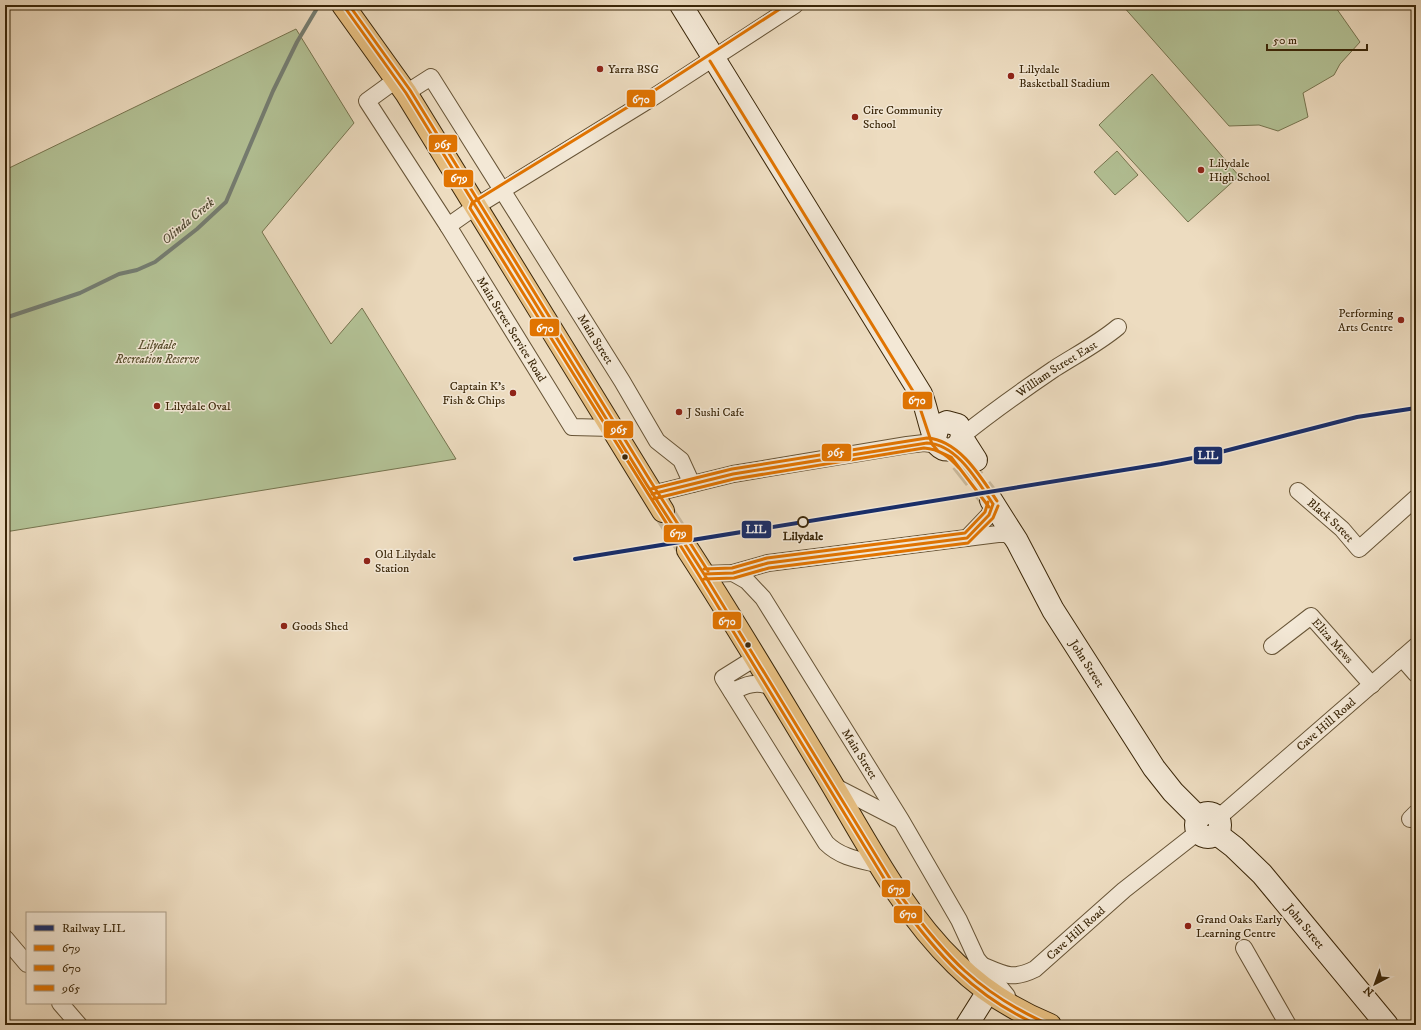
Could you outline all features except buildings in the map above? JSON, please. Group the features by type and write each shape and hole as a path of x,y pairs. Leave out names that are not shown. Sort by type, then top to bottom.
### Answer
{"highway":[{"path":"343,5 404,92 658,502"},
{"path":"688,550 881,865 917,918 956,964 989,990 1019,1010 1050,1025"}],"main road":[{"path":"681,5 922,394 954,441"},
{"name":"John Street","path":"995,501 1053,610 1154,768 1173,792 1262,874 1386,1025"},
{"path":"973,1022 989,990"}],"street":[{"path":"501,190 431,77 404,92 366,101 448,226 501,190 714,58 795,5"},
{"name":"Main Street","path":"501,190 622,381 657,441 681,460 692,484"},
{"name":"Main Street Service Road","path":"448,226 572,427 612,428"},
{"name":"William Street East","path":"658,502 692,484 733,474 892,447 954,441 1055,368 1108,335 1118,326"},
{"name":"Black Street","path":"1298,491 1342,529 1359,549 1416,498"},
{"path":"967,538 989,515 995,501"},
{"path":"704,574 733,573 768,564 1003,534 1017,541"},
{"name":"Main Street","path":"733,573 747,581 763,598 901,820 959,920 981,964"},
{"name":"Eliza Mews","path":"1272,646 1311,616 1372,685"},
{"name":"Cave Hill Road","path":"938,943 1010,976 1023,974 1040,965 1124,890 1208,825 1416,646"},
{"path":"755,658 723,678 826,843 833,850 846,857 881,865"},
{"path":"1402,658 1416,674"},
{"path":"732,692 748,684 761,684 773,687"},
{"path":"832,785 901,820"},
{"path":"5,938 26,963"},
{"path":"1244,948 1288,1025"},
{"path":"981,964 1019,1010"},
{"path":"61,1004 78,1025"}],"green space":[{"path":"1122,5 1334,5 1360,42 1340,64 1334,75 1303,93 1308,117 1278,131 1259,125 1229,126"},
{"name":"Lilydale Recreation Reserve","path":"296,29 354,123 262,232 331,344 362,308 456,459 5,532 5,170"},
{"path":"1152,74 1239,176 1188,222 1099,125"},
{"path":"1117,151 1138,175 1115,195 1094,172"}],"waterway":[{"name":"Olinda Creek","path":"5,318 80,293 119,274 137,270 155,262 197,229 226,202 273,91 297,42 319,5"}],"tunnel":[{"path":"961,462 991,500"},
{"path":"663,511 688,550"}],"rail line":[{"name":"LIL","path":"575,559 1161,464 1209,455 1357,417 1416,408"}],"transit line":[{"name":"679","path":"343,5 406,93 647,485 704,574 900,895 933,937 965,971 1003,1000 1050,1025"},
{"name":"965","path":"349,5 410,90 651,482 708,571"},
{"name":"670","path":"786,5 649,94 472,203 470,208 700,577 896,898 926,937 958,972 994,1001 1015,1014 1038,1025"},
{"name":"670","path":"710,61 916,396 932,444 938,451 951,457 989,507"},
{"name":"965","path":"651,489 732,469 927,438 939,440 959,452 984,481 997,501"},
{"name":"679","path":"652,494 733,474 927,443 938,445 957,457 973,475 993,504"},
{"name":"670","path":"653,499 734,479 924,448 935,450 944,454 959,468"},
{"name":"965","path":"704,569 732,568 767,558 965,533 985,512 988,502"},
{"name":"679","path":"704,574 733,573 768,563 967,538 989,515 993,504"},
{"name":"670","path":"704,579 734,578 769,568 968,543 993,518 998,506"}],"place":[{"name":"Yarra BSG","path":"600,69"},
{"name":"Lilydale Basketball Stadium","path":"1011,76"},
{"name":"Cire Community School","path":"855,117"},
{"name":"Lilydale High School","path":"1201,170"},
{"name":"Performing Arts Centre","path":"1401,320"},
{"name":"Captain K's Fish & Chips","path":"513,393"},
{"name":"Lilydale Oval","path":"157,406"},
{"name":"J Sushi Cafe","path":"679,412"},
{"name":"Lilydale","path":"803,522"},
{"name":"Old Lilydale Station","path":"367,561"},
{"name":"Goods Shed","path":"284,626"},
{"name":"Grand Oaks Early Learning Centre","path":"1188,926"}]}
